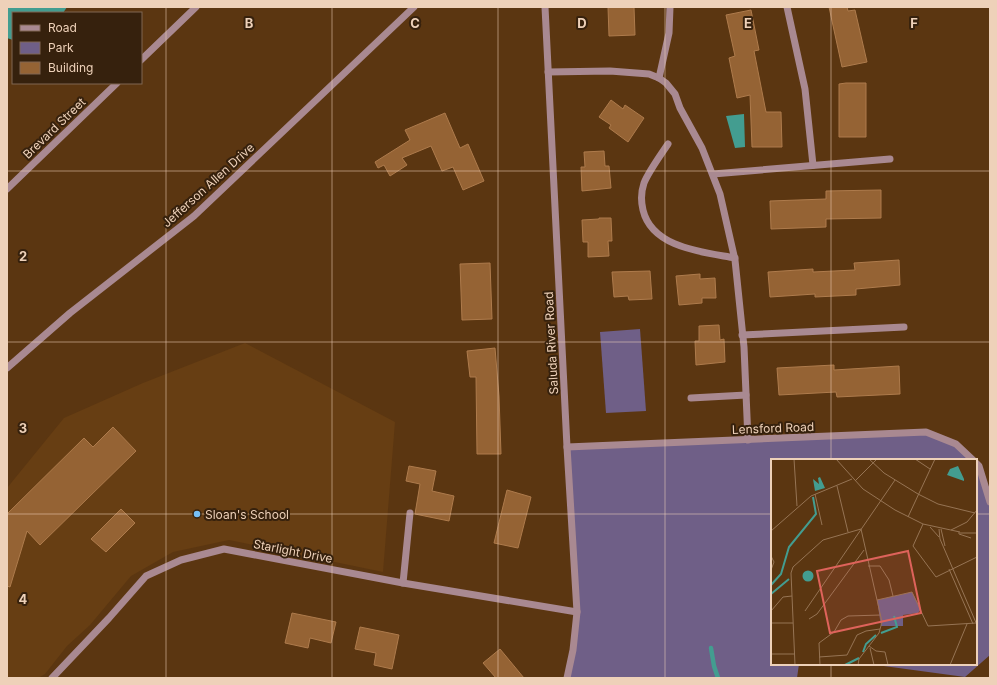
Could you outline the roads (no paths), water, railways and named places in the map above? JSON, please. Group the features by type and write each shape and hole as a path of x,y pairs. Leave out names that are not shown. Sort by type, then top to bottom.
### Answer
{"street":[{"path":"142,59 196,7"},
{"name":"Jefferson Allen Drive","path":"7,368 70,313 194,216 414,7"},
{"name":"Saluda River Road","path":"545,7 567,447 577,612 573,650 567,678"},
{"path":"659,78 669,32 670,7"},
{"path":"787,7 805,89 813,165"},
{"path":"548,72 610,71 649,74 666,83 675,94 680,108 702,148 713,174 720,194 735,258 742,335 748,440"},
{"name":"Brevard Street","path":"7,189 116,84"},
{"path":"668,144 644,183 642,204 645,217 651,228 670,243 694,251 735,258"},
{"path":"713,174 890,159"},
{"path":"742,335 904,327"},
{"path":"691,398 746,395"},
{"name":"Lensford Road","path":"567,447 926,432 956,444 972,459"},
{"path":"977,464 979,466 990,502"},
{"path":"403,583 410,514"},
{"name":"Starlight Drive","path":"52,678 109,618 146,576 181,560 224,549 403,583 577,612"}],"water":[{"path":"7,7 67,7 64,12 12,12 12,40 7,38"},
{"path":"744,114 745,147 735,148 726,116"}],"waterway":[{"path":"711,648 718,678"}],"place":[{"name":"Sloan's School","path":"197,514"}]}
